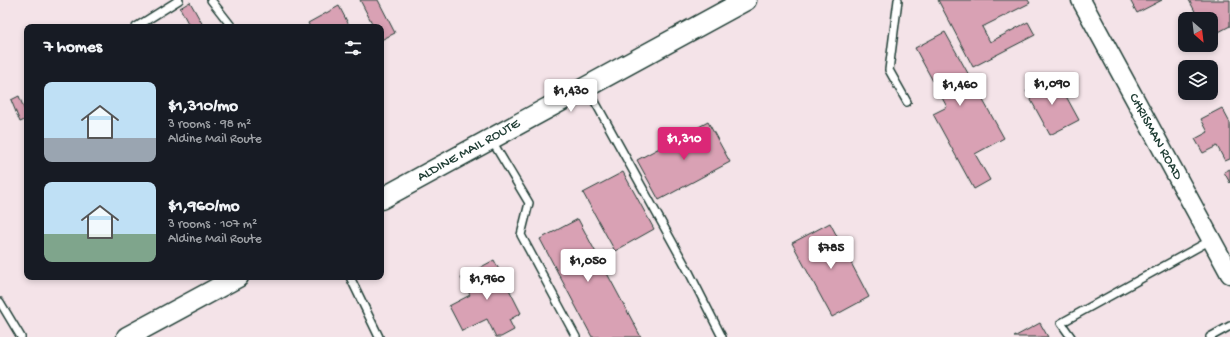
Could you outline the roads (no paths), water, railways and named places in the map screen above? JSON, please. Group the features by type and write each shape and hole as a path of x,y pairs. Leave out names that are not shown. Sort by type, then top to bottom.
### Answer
{"main road":[{"name":"ALDINE MAIL ROUTE","path":"384,197 746,0"},
{"path":"127,337 232,280"}],"street":[{"name":"CHRISMAN ROAD","path":"1080,0 1230,274"}],"lane":[{"path":"141,24 179,0"},
{"path":"211,0 230,24"},
{"path":"898,0 889,70 907,102"},
{"path":"587,87 690,274 722,337"},
{"path":"490,139 529,204 521,235 576,337"},
{"path":"1071,337 1061,324 1211,240"},
{"path":"351,280 379,337"},
{"path":"0,302 21,337"},
{"path":"1210,337 1230,326"}]}
